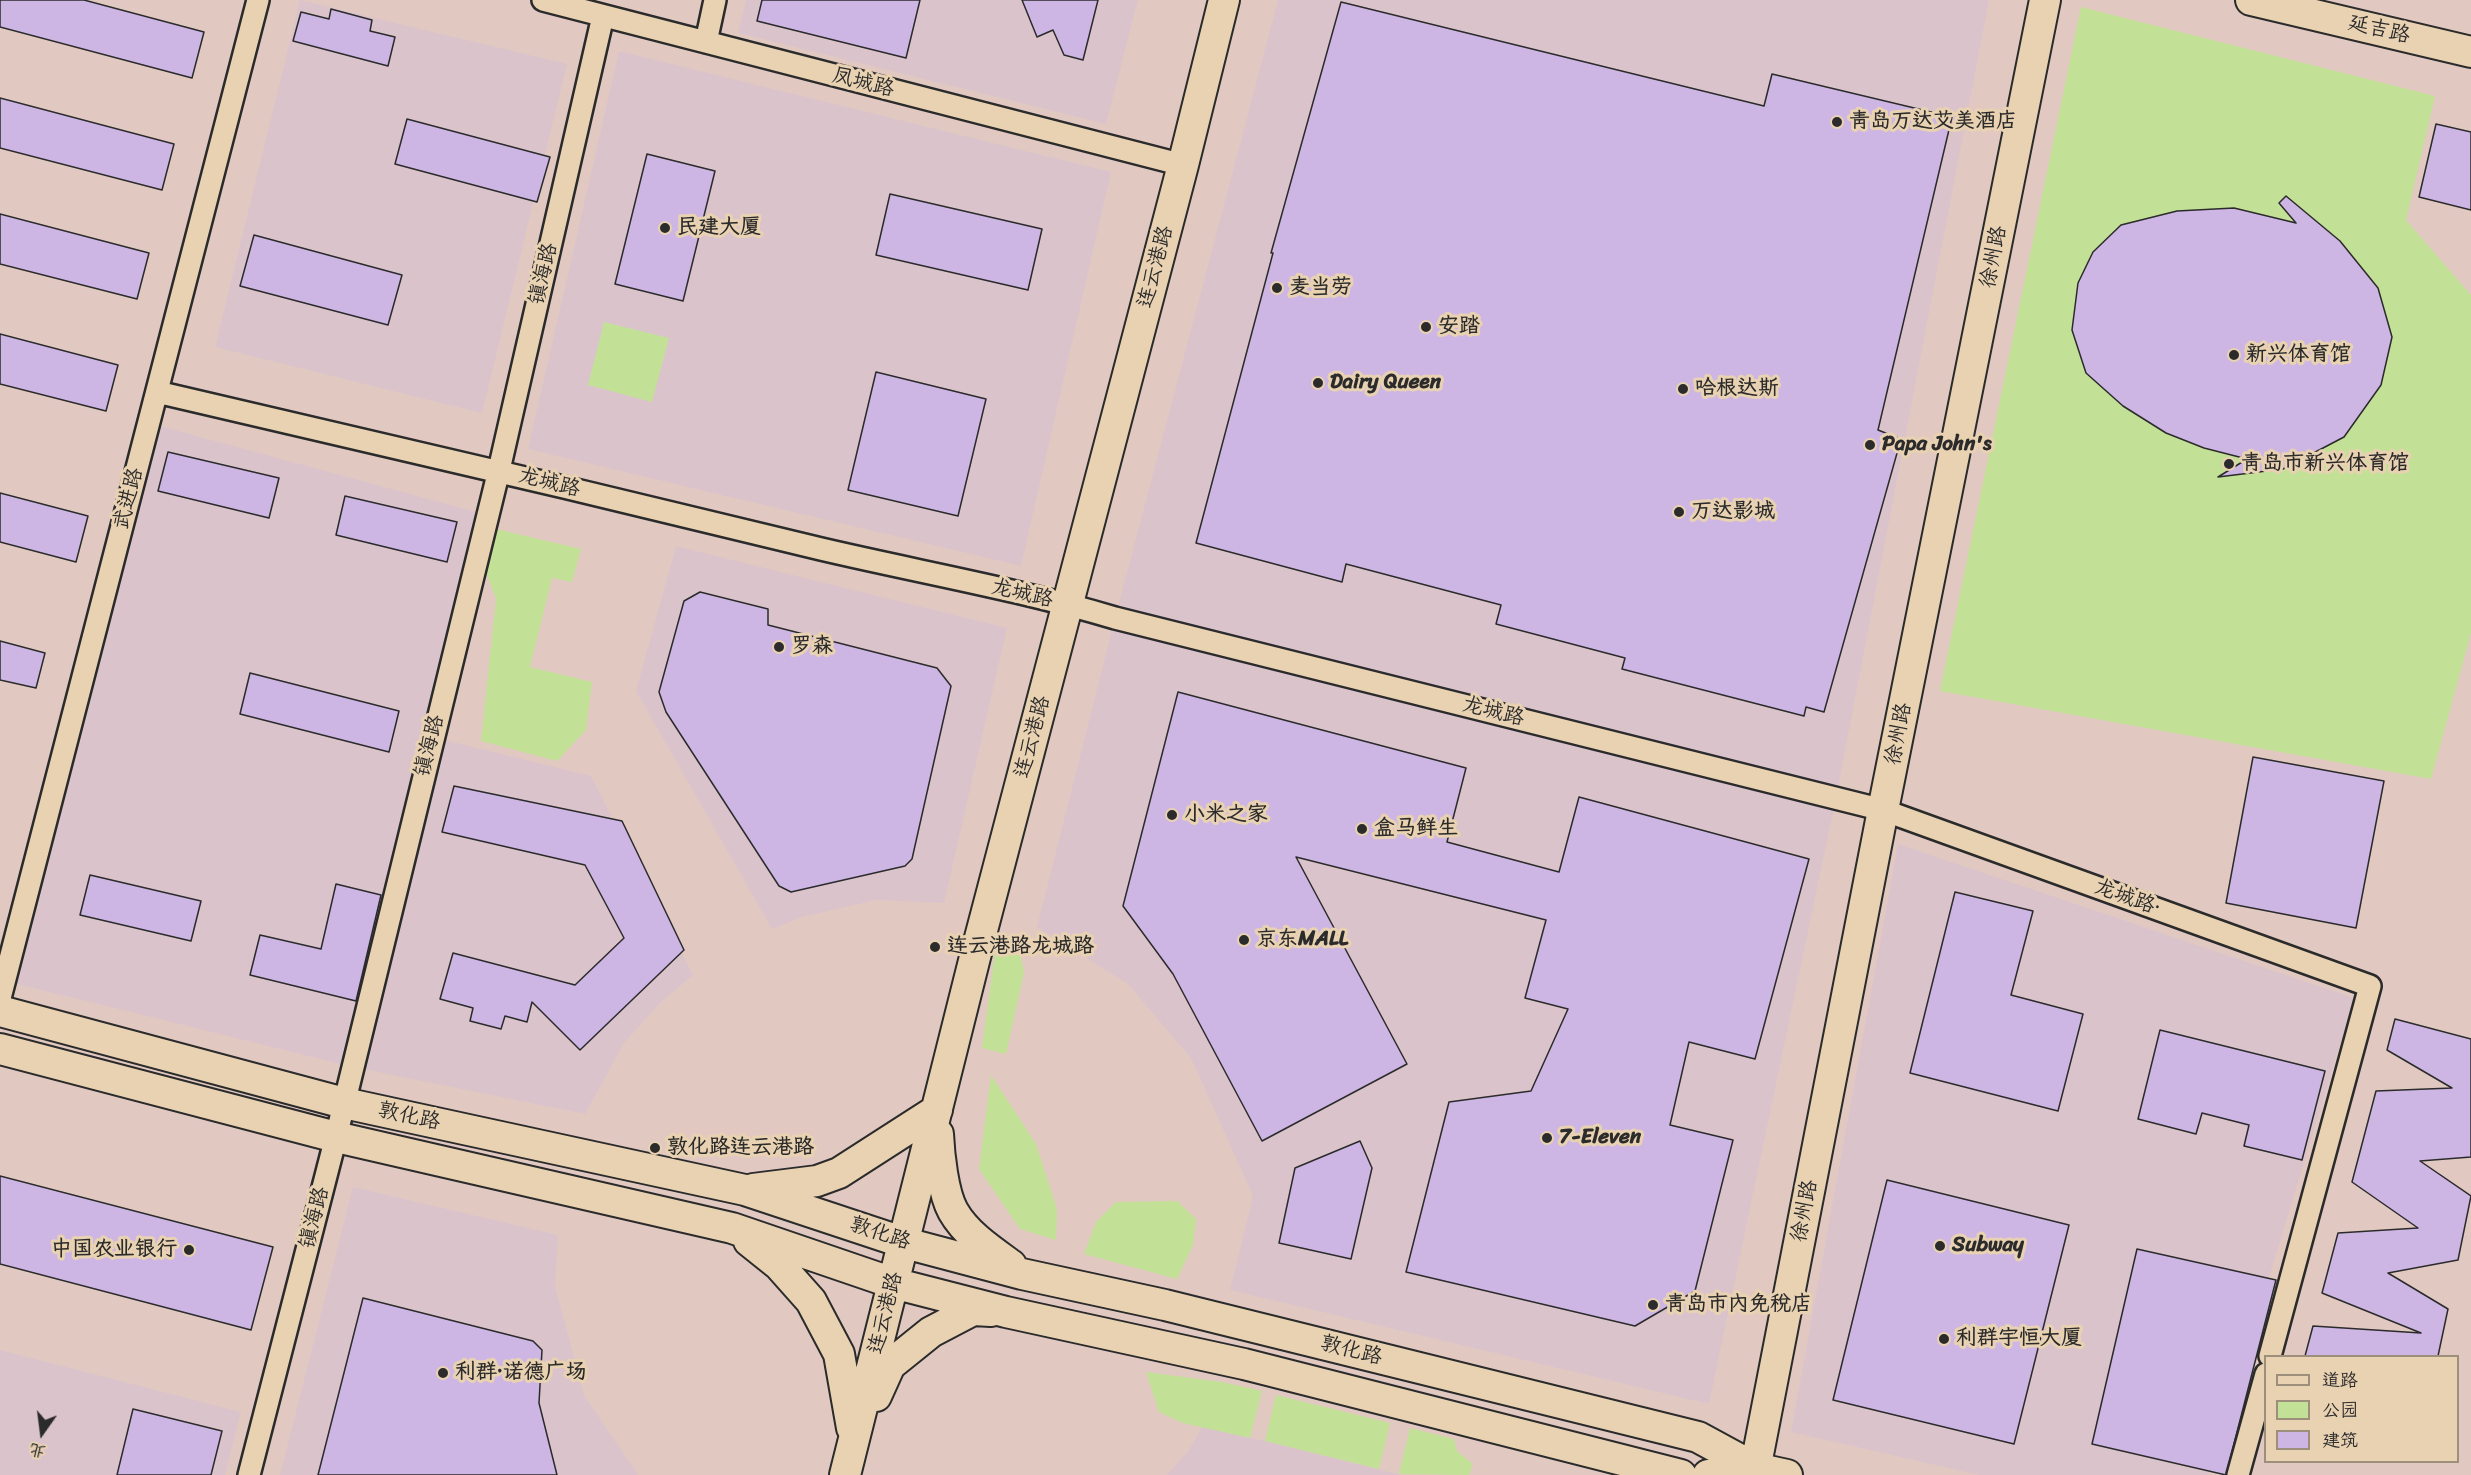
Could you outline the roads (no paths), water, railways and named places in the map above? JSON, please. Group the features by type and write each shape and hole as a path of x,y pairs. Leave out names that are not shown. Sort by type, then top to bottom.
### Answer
{"main road":[{"name":"连云港路","path":"845,1475 1224,0"},
{"name":"徐州路","path":"1754,1472 1883,810 2045,0"},
{"name":"延吉路","path":"2252,0 2471,52"},
{"name":"敦化路","path":"0,1011 344,1103 745,1190 904,1243 1022,1274 1166,1305 1698,1437 1754,1472"},
{"name":"敦化路","path":"0,1049 336,1137 732,1228 893,1283 1006,1312 1244,1364 1681,1475"},
{"path":"745,1190 817,1181 839,1173 937,1110 940,1162 952,1210 977,1239 1022,1274"},
{"path":"732,1228 779,1265 811,1301 839,1354 854,1443"},
{"path":"854,1443 890,1365 931,1332 973,1310 1006,1312"},
{"name":"敦化路","path":"1708,1475 1754,1472 1787,1475"}],"street":[{"name":"武进路","path":"0,998 258,0"},
{"name":"凤城路","path":"543,0 1183,165"},
{"path":"706,42 715,0"},
{"name":"镇海路","path":"249,1475 336,1137 499,470 603,16"},
{"name":"龙城路","path":"157,392 1068,604 1114,618 1883,810"},
{"name":"龙城路·","path":"1883,810 2370,986 2270,1355"},
{"path":"2238,1475 2264,1378"}],"place":[{"name":"青岛万达艾美酒店","path":"1837,122"},
{"name":"民建大厦","path":"665,228"},
{"name":"麦当劳","path":"1277,288"},
{"name":"安踏","path":"1426,327"},
{"name":"新兴体育馆","path":"2234,355"},
{"name":"Dairy Queen","path":"1318,383"},
{"name":"哈根达斯","path":"1683,389"},
{"name":"Papa John's","path":"1870,445"},
{"name":"青岛市新兴体育馆","path":"2229,464"},
{"name":"万达影城","path":"1679,512"},
{"name":"罗森","path":"779,647"},
{"name":"小米之家","path":"1172,815"},
{"name":"盒马鲜生","path":"1362,829"},
{"name":"京东MALL","path":"1244,940"},
{"name":"连云港路龙城路","path":"935,947"},
{"name":"7-Eleven","path":"1547,1138"},
{"name":"敦化路连云港路","path":"655,1148"},
{"name":"Subway","path":"1940,1246"},
{"name":"中国农业银行","path":"189,1250"},
{"name":"青岛市内免税店","path":"1653,1305"},
{"name":"利群宇恒大厦","path":"1944,1339"},
{"name":"利群·诺德广场","path":"443,1373"}]}
